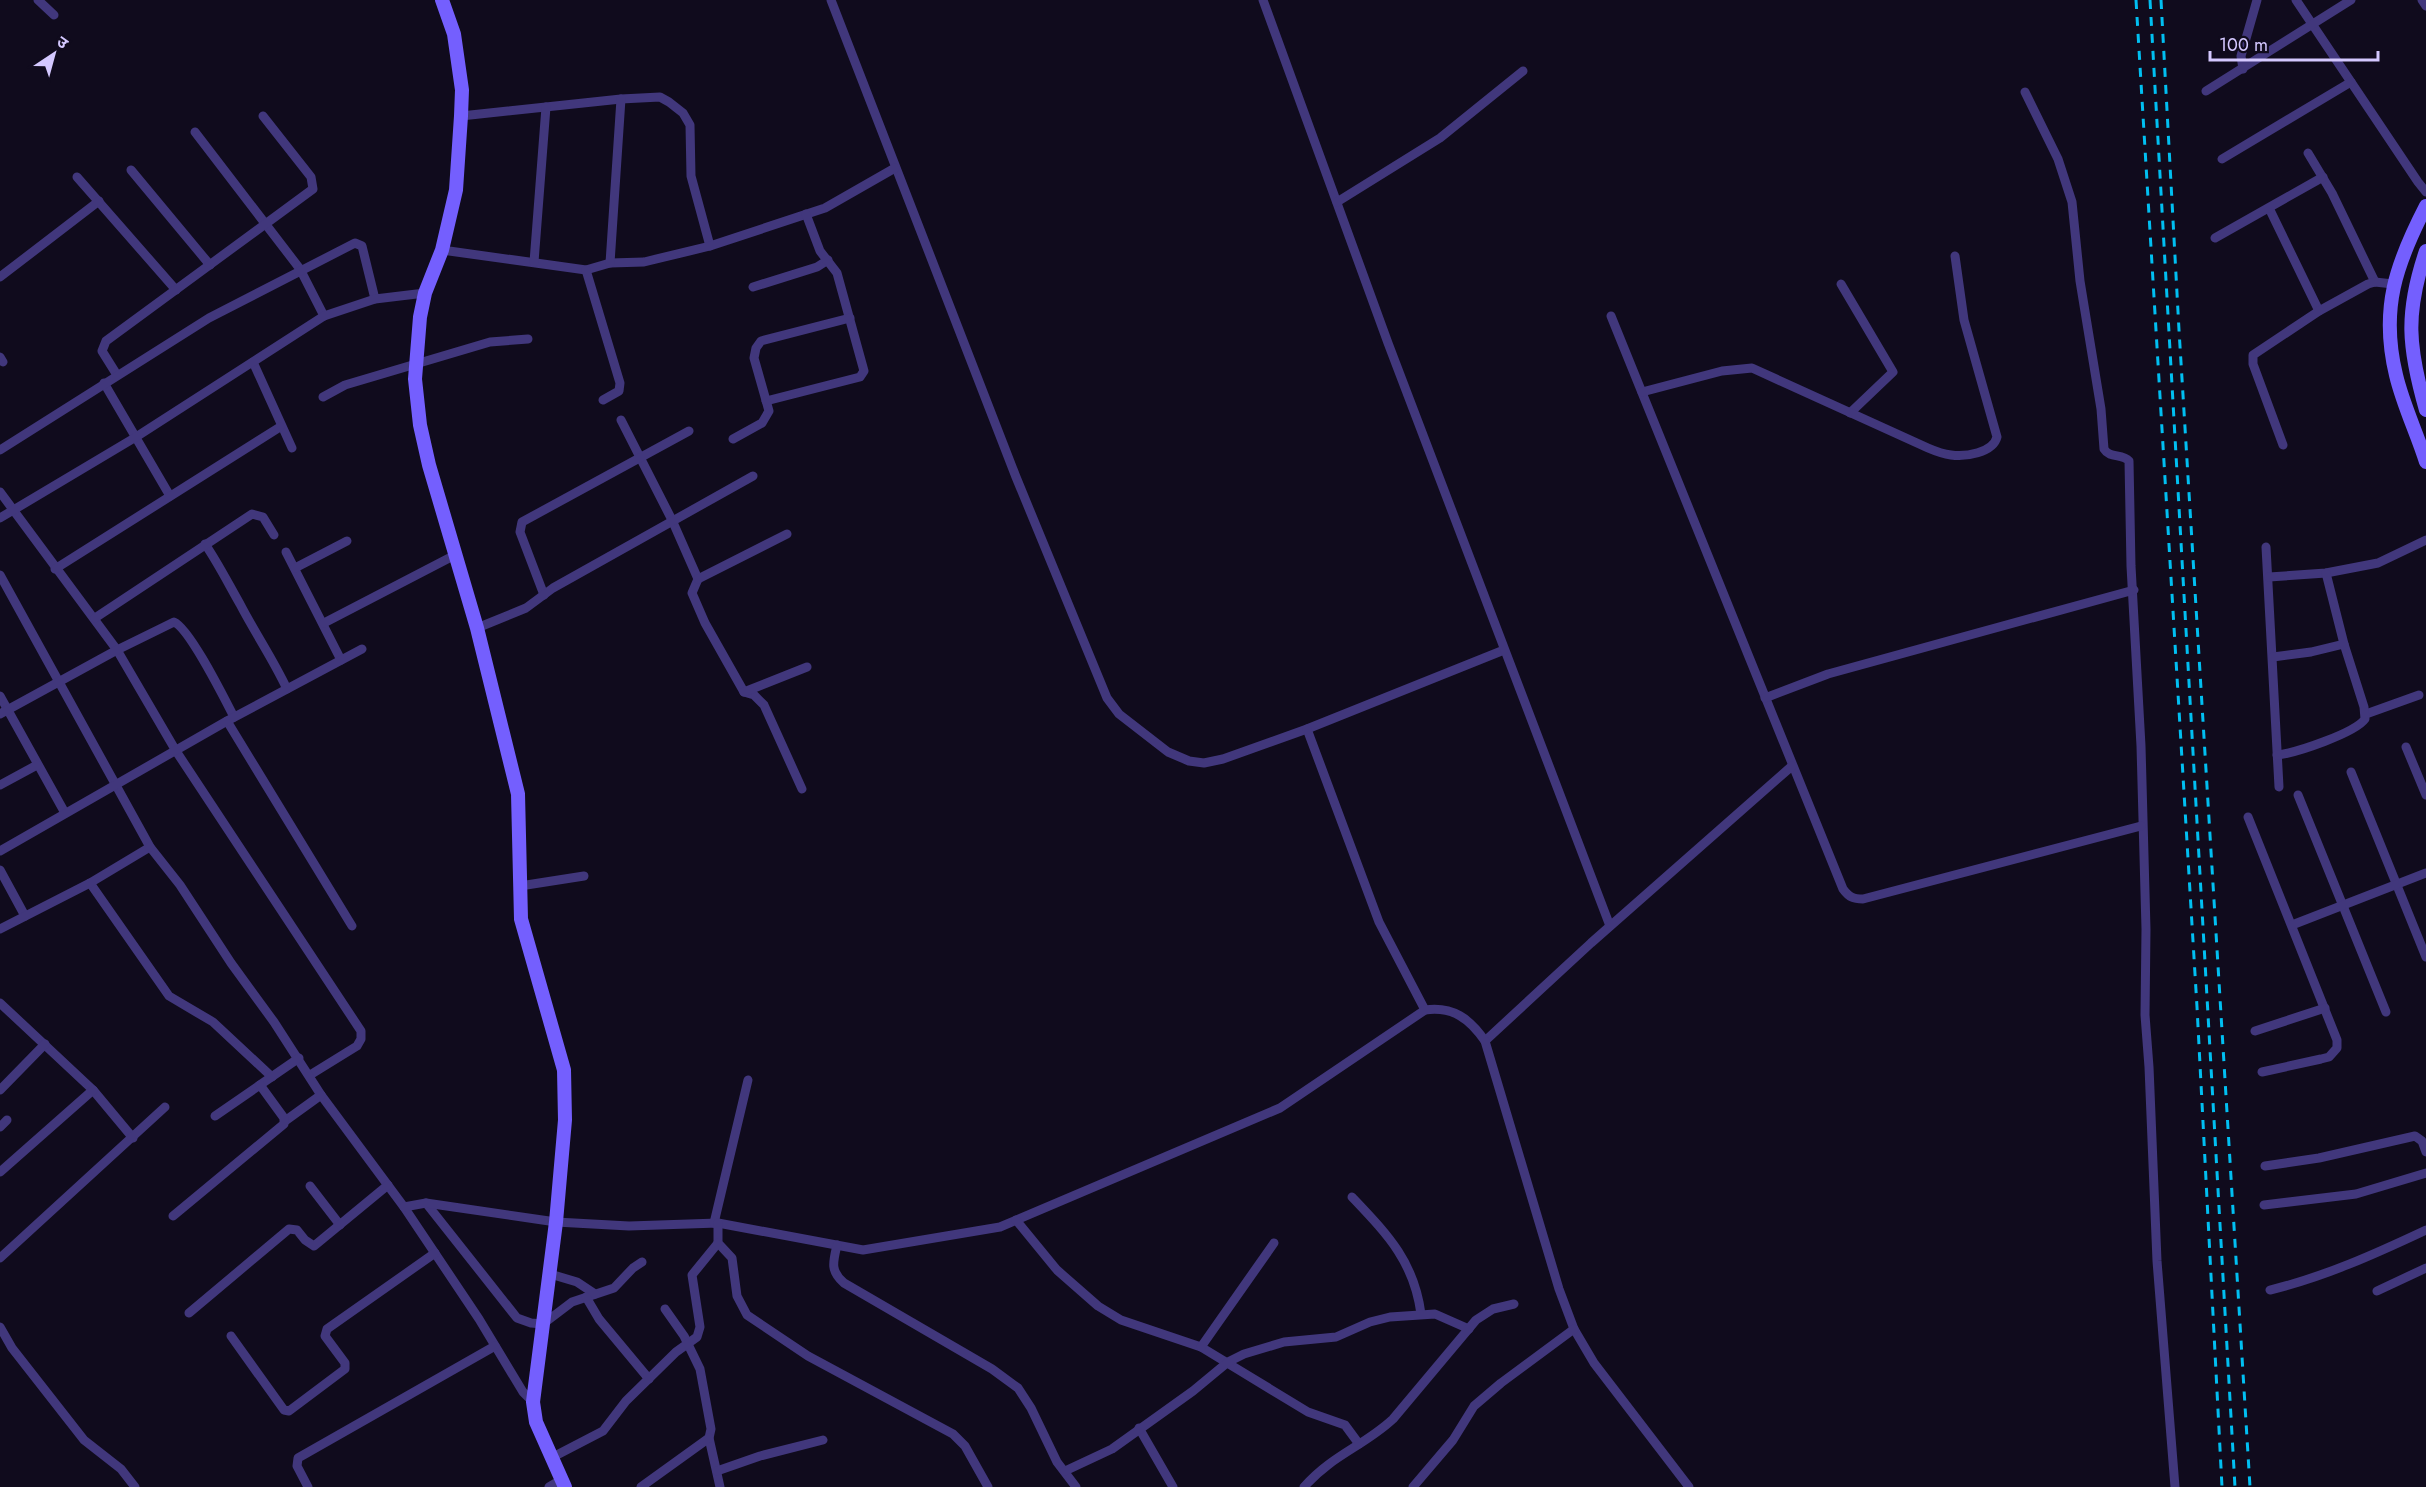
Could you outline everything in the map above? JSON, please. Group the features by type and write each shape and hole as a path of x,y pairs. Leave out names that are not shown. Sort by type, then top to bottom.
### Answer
{"street":[{"path":"38,0 54,15"},
{"path":"442,0 454,34 462,90 456,190 442,250 425,293 415,364 420,425 477,628 518,794 521,919 564,1071 565,1120 556,1222 533,1402 536,1422 551,1458 558,1485"},
{"path":"831,0 1018,483 1107,698 1119,714 1168,752 1189,761 1204,763 1223,759 1307,729 1504,650"},
{"path":"1263,0 1504,650 1610,926"},
{"path":"2243,69 2241,56 2257,0"},
{"path":"2296,0 2426,192"},
{"path":"2206,91 2351,0"},
{"path":"2422,0 2426,6"},
{"path":"1337,202 1440,138 1523,71"},
{"path":"2222,159 2351,82"},
{"path":"2025,92 2058,159 2072,202 2080,281 2101,410 2104,448 2111,455 2123,456 2129,460 2141,746 2141,826 2146,929 2145,1015 2151,1154 2175,1487"},
{"path":"461,116 660,97 678,108 687,118 692,132 691,176 710,246"},
{"path":"610,263 621,99"},
{"path":"534,262 546,108"},
{"path":"117,375 102,351 102,346 106,341 311,192 314,184 311,177 263,116"},
{"path":"195,132 300,269 324,316"},
{"path":"2308,153 2323,177 2375,282"},
{"path":"442,250 586,270 610,263 644,262 710,246 825,208 895,168"},
{"path":"131,170 210,265"},
{"path":"77,177 176,290"},
{"path":"2215,238 2323,177"},
{"path":"0,277 99,201"},
{"path":"2426,206 2413,231 2393,284 2390,321 2392,355 2402,395 2426,462"},
{"path":"2269,208 2319,311"},
{"path":"766,401 860,377 864,368 837,273 820,250 806,214"},
{"path":"0,450 210,318 300,269 357,243 362,246 375,299"},
{"path":"2426,250 2412,299 2410,318 2415,366 2426,410"},
{"path":"1642,392 1722,371 1752,368 1928,448 1948,455 1960,456 1976,453 1997,441 1964,320 1955,256"},
{"path":"753,287 817,267 828,260"},
{"path":"586,270 620,383 619,391 603,400"},
{"path":"2283,446 2251,359 2256,351 2319,311 2375,282 2393,284"},
{"path":"1840,284 1893,372 1850,413"},
{"path":"0,518 136,437 324,316 375,299 425,293"},
{"path":"1611,316 1792,766 1843,889 1848,896 1863,900 2141,826"},
{"path":"733,439 762,423 769,411 754,358 756,348 761,341 850,318"},
{"path":"323,397 345,385 490,342 528,339"},
{"path":"253,362 280,426 292,448"},
{"path":"104,383 170,496"},
{"path":"621,420 672,520 698,579"},
{"path":"55,569 280,426"},
{"path":"544,595 520,532 522,522 689,431"},
{"path":"477,628 526,608 553,588 753,476"},
{"path":"0,492 117,650 176,752 361,1031 361,1039 357,1046 310,1075"},
{"path":"95,618 252,514 262,517 274,535"},
{"path":"787,534 698,579 692,593 705,622 744,692 754,696 764,705 802,789"},
{"path":"2269,577 2325,573 2378,563 2426,540"},
{"path":"295,568 347,542"},
{"path":"205,544 226,575 287,689"},
{"path":"2266,547 2279,787"},
{"path":"286,552 341,660"},
{"path":"324,623 455,555"},
{"path":"2277,755 2302,750 2356,727 2365,719 2366,714 2325,573"},
{"path":"0,574 150,847 180,885 231,963 299,1058 321,1095 404,1207 523,1392 533,1402"},
{"path":"1765,698 1828,674 2134,590"},
{"path":"4,712 169,623 179,624 189,638 231,719 352,926"},
{"path":"2273,657 2311,652 2344,644"},
{"path":"0,851 231,719 362,649"},
{"path":"744,692 807,667"},
{"path":"2366,714 2419,695"},
{"path":"0,696 4,712 65,813"},
{"path":"1307,729 1379,922 1425,1010"},
{"path":"2406,747 2426,795"},
{"path":"0,785 37,765"},
{"path":"1485,1041 1610,926 1792,766"},
{"path":"2351,772 2426,957"},
{"path":"2298,795 2386,1012"},
{"path":"2248,817 2337,1040 2334,1053 2321,1059 2262,1072"},
{"path":"0,929 90,883 150,847"},
{"path":"0,870 25,916"},
{"path":"2292,925 2426,873"},
{"path":"520,886 584,876"},
{"path":"90,883 169,996 213,1022 272,1077"},
{"path":"0,1003 93,1090 133,1138"},
{"path":"2255,1031 2325,1008"},
{"path":"404,1207 426,1203 556,1222 629,1226 719,1224 873,1250 1000,1227 1280,1108 1425,1010 1450,1010 1466,1018 1485,1041 1559,1289 1574,1329 1594,1363 1685,1486"},
{"path":"0,1090 45,1044"},
{"path":"215,1116 299,1058"},
{"path":"551,1458 603,1431 626,1401 687,1342 697,1336 700,1327 692,1275 718,1243 719,1224 748,1080"},
{"path":"260,1085 285,1120"},
{"path":"0,1172 93,1090"},
{"path":"173,1216 284,1124 285,1120 321,1095"},
{"path":"0,1258 165,1107"},
{"path":"0,1127 8,1120"},
{"path":"2265,1166 2319,1158 2415,1136 2422,1141 2426,1152"},
{"path":"2264,1205 2356,1194 2426,1173"},
{"path":"189,1313 289,1229 297,1230 313,1246 388,1185"},
{"path":"310,1186 340,1225"},
{"path":"1352,1197 1400,1251 1414,1278 1421,1314"},
{"path":"426,1203 517,1318 531,1323 543,1323 572,1302 614,1288 642,1262"},
{"path":"1016,1220 1057,1270 1098,1306 1121,1320 1201,1347 1308,1412 1345,1425 1359,1444"},
{"path":"2270,1290 2304,1282 2343,1267 2426,1230"},
{"path":"718,1243 732,1258 737,1296 747,1315 808,1356 953,1434 965,1446 988,1487"},
{"path":"1201,1347 1274,1243"},
{"path":"834,1245 833,1270 844,1283 992,1368 1018,1388 1031,1408 1057,1462 1076,1487"},
{"path":"231,1336 284,1410 289,1410 345,1369 345,1363 325,1336 327,1329 435,1253"},
{"path":"2377,1291 2426,1268"},
{"path":"550,1274 577,1282 591,1295 599,1319 649,1379"},
{"path":"1304,1487 1329,1462 1380,1431 1393,1419 1483,1314 1514,1304"},
{"path":"665,1309 687,1342 700,1369 711,1429 709,1438 720,1487"},
{"path":"1065,1471 1112,1449 1193,1391 1228,1362 1244,1354 1284,1342 1336,1337 1370,1322 1421,1314 1435,1314 1448,1318 1469,1329"},
{"path":"0,1327 12,1348 84,1440 121,1468 135,1487"},
{"path":"1413,1487 1453,1440 1474,1406 1574,1329"},
{"path":"308,1487 297,1466 298,1458 495,1346"},
{"path":"1139,1428 1173,1487"},
{"path":"641,1487 709,1438"},
{"path":"717,1471 760,1456 823,1440"}],"railway":[{"path":"2136,0 2197,1007 2222,1487"},
{"path":"2150,0 2235,1487"},
{"path":"2161,0 2250,1487"}]}
